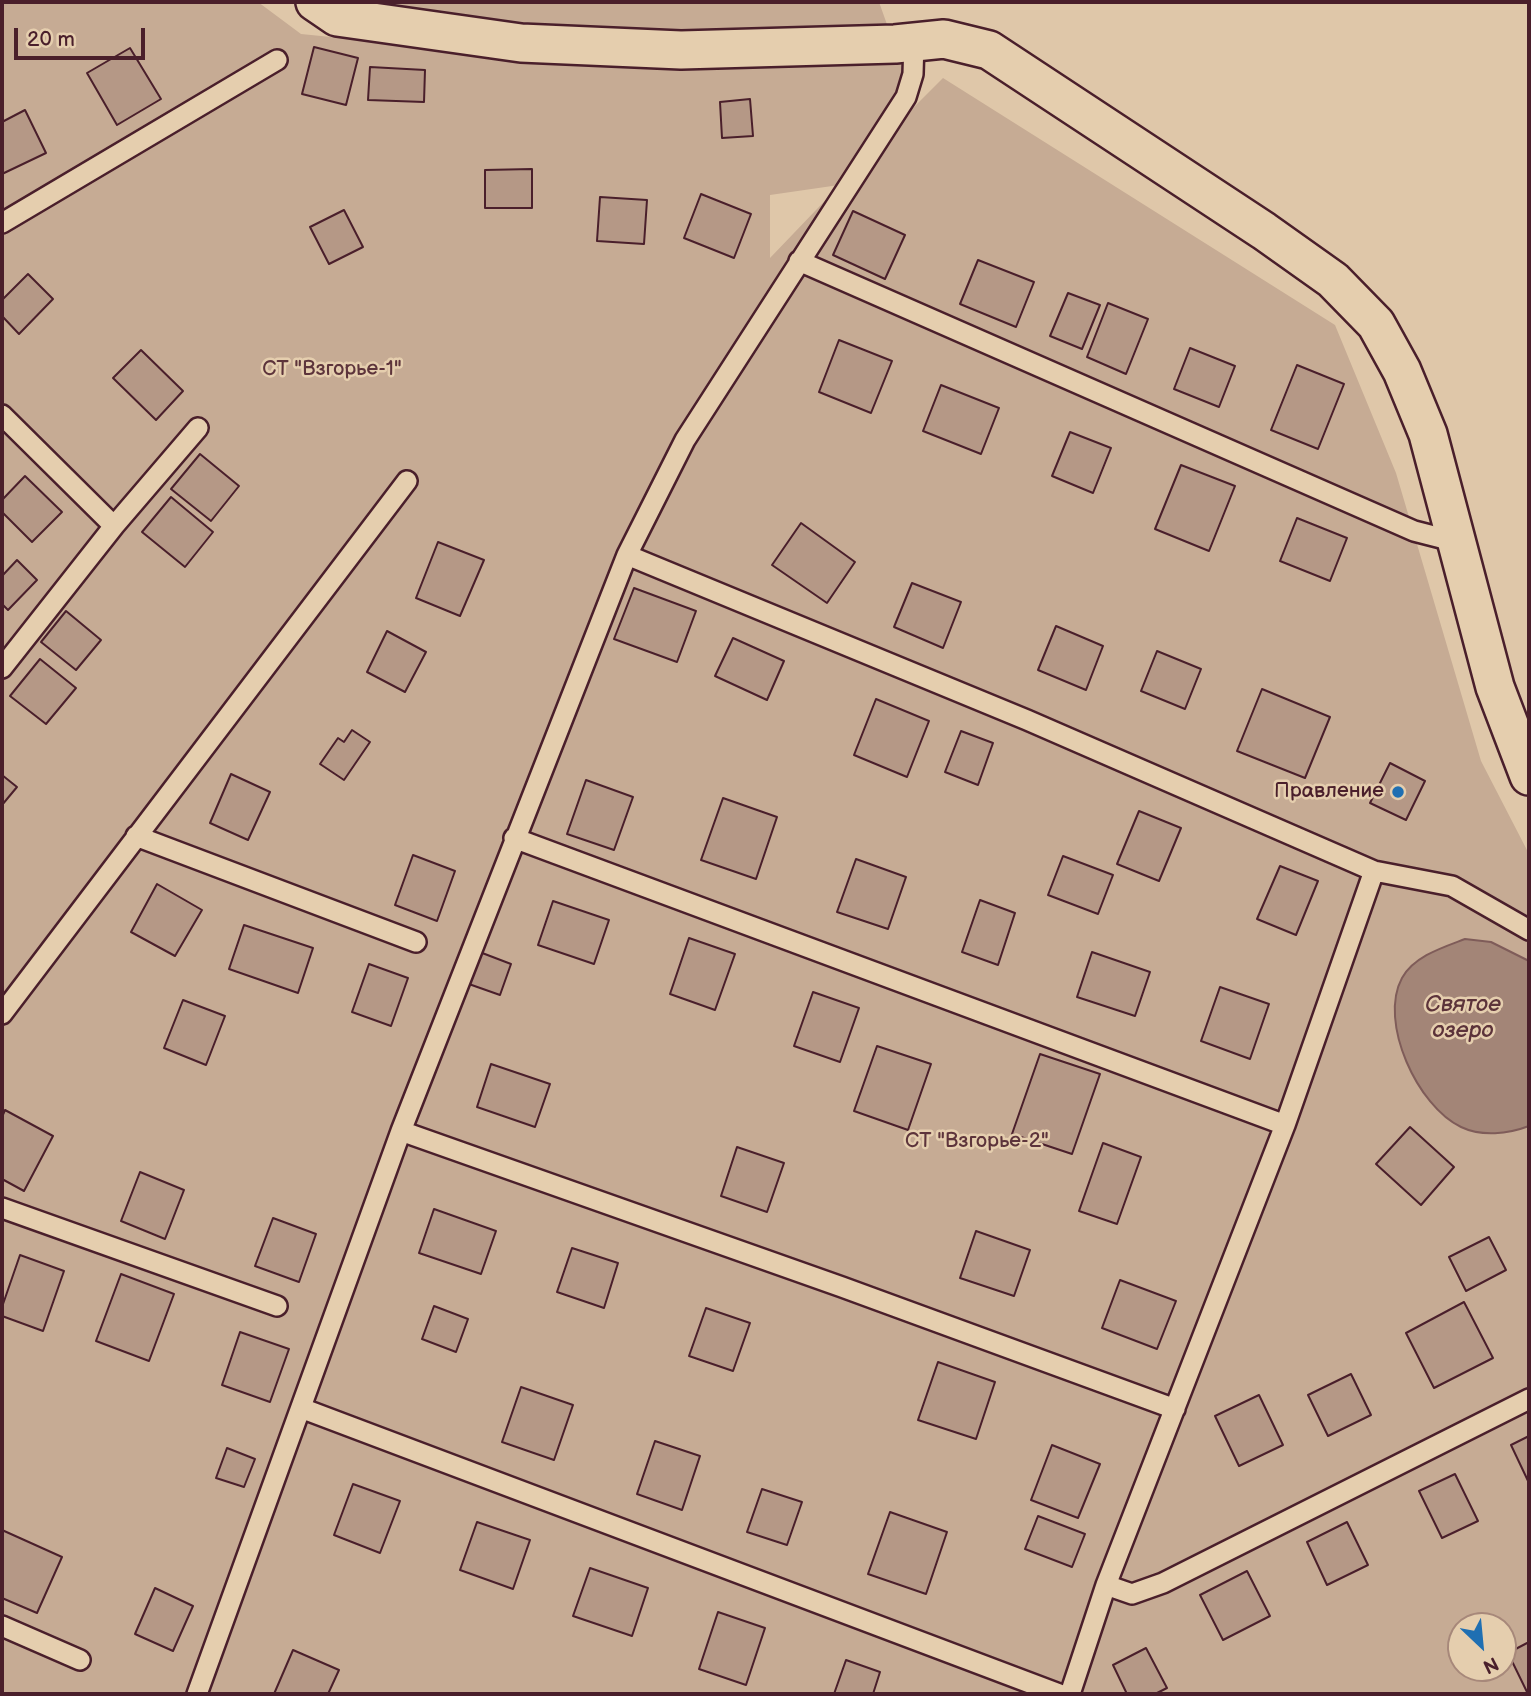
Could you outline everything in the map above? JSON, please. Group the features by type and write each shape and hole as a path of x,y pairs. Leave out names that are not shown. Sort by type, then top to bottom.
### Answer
{"street":[{"path":"315,2 337,17 522,43 681,50 914,43 944,39 989,50 1264,231 1333,280 1376,324 1402,371 1428,434 1495,687 1529,776"}],"lane":[{"path":"198,1694 401,1131 627,555 685,440 906,97 913,74 914,43"},
{"path":"2,223 277,60"},
{"path":"799,261 1414,531 1457,542"},
{"path":"2,415 114,526"},
{"path":"2,668 114,526 198,428"},
{"path":"2,1014 407,481"},
{"path":"627,555 1027,720 1374,871 1452,886 1529,930"},
{"path":"136,836 416,942"},
{"path":"514,838 1285,1125"},
{"path":"1070,1694 1106,1585 1285,1125 1374,871"},
{"path":"401,1131 842,1287 1174,1409"},
{"path":"2,1208 277,1306"},
{"path":"1106,1585 1132,1594 1163,1583 1529,1399"},
{"path":"301,1408 1059,1694"},
{"path":"2,1626 80,1660"}],"green space":[{"name":"СТ \"Взгорье-2\"","path":"2,2 258,2 301,34 391,43 315,2 879,2 915,103 913,108 943,78 1335,325 1396,473 1481,761 1529,854 1529,1694 2,1694","holes":["839,186 770,258 770,195"]}],"water":[{"name":"Святое озеро","path":"1465,939 1491,942 1529,961 1529,1126 1521,1129 1495,1133 1478,1132 1461,1127 1445,1117 1417,1083 1406,1062 1399,1039 1395,1017 1396,996 1407,970 1422,958"}],"building":[{"path":"314,47 358,58 346,105 302,94"},
{"path":"130,48 161,99 117,125 87,73"},
{"path":"370,67 425,70 424,102 368,100"},
{"path":"750,99 753,136 722,138 720,102"},
{"path":"25,110 46,153 2,174 2,122"},
{"path":"532,169 532,208 485,208 485,170"},
{"path":"701,194 751,214 734,258 684,238"},
{"path":"600,197 647,200 644,244 597,241"},
{"path":"344,210 363,247 329,264 310,227"},
{"path":"853,211 905,235 885,279 833,255"},
{"path":"978,260 1034,282 1016,327 960,304"},
{"path":"28,274 53,299 19,334 2,316 2,300"},
{"path":"1068,293 1100,305 1082,349 1050,336"},
{"path":"1108,303 1148,319 1126,374 1087,357"},
{"path":"839,340 892,361 871,413 819,392"},
{"path":"1190,348 1235,366 1219,407 1174,389"},
{"path":"141,350 183,391 156,420 113,378"},
{"path":"1297,365 1344,384 1318,449 1271,430"},
{"path":"941,385 999,408 981,454 923,431"},
{"path":"1070,432 1111,448 1093,493 1052,476"},
{"path":"200,454 239,486 211,521 171,489"},
{"path":"1181,465 1235,486 1209,551 1155,529"},
{"path":"25,476 62,512 32,542 2,512 2,500"},
{"path":"171,497 213,532 185,567 142,532"},
{"path":"1297,518 1347,538 1330,581 1280,561"},
{"path":"801,523 855,562 827,603 772,565"},
{"path":"438,542 484,560 460,616 416,598"},
{"path":"17,560 37,580 8,610 2,604 2,576"},
{"path":"912,583 961,602 943,648 894,627"},
{"path":"634,588 696,611 677,662 614,639"},
{"path":"66,611 101,640 76,670 41,642"},
{"path":"1056,626 1103,646 1086,690 1038,670"},
{"path":"387,631 426,652 405,692 367,672"},
{"path":"733,638 784,661 767,700 715,676"},
{"path":"1157,651 1201,669 1185,709 1141,691"},
{"path":"40,659 76,688 46,724 10,696"},
{"path":"1262,689 1330,717 1305,778 1237,751"},
{"path":"876,699 929,721 907,777 854,755"},
{"path":"352,730 370,742 344,780 320,764 338,738 344,742"},
{"path":"961,731 993,743 978,785 945,772"},
{"name":"Правление","path":"1390,763 1425,781 1406,820 1370,803"},
{"path":"231,774 270,792 248,840 210,823"},
{"path":"2,775 17,787 2,805"},
{"path":"586,780 633,797 614,850 567,834"},
{"path":"723,798 777,817 756,879 701,860"},
{"path":"1139,811 1181,828 1159,881 1117,864"},
{"path":"413,855 455,871 437,921 395,905"},
{"path":"1063,856 1113,875 1098,914 1048,895"},
{"path":"856,859 906,877 888,929 837,912"},
{"path":"1280,866 1318,881 1296,935 1257,919"},
{"path":"157,884 202,910 175,956 131,932"},
{"path":"980,900 1015,913 998,965 962,952"},
{"path":"553,901 609,920 594,964 538,945"},
{"path":"244,925 313,948 298,993 229,969"},
{"path":"689,938 735,954 715,1010 670,994"},
{"path":"477,951 511,964 500,995 466,983"},
{"path":"1092,952 1150,972 1135,1016 1077,997"},
{"path":"369,964 408,978 391,1026 352,1012"},
{"path":"1220,987 1269,1004 1250,1059 1201,1041"},
{"path":"813,992 859,1008 840,1062 794,1046"},
{"path":"183,1000 225,1016 206,1065 164,1048"},
{"path":"877,1046 931,1064 908,1130 854,1111"},
{"path":"1040,1054 1100,1074 1072,1154 1012,1134"},
{"path":"491,1064 550,1084 535,1127 477,1107"},
{"path":"5,1110 53,1136 24,1191 2,1179 2,1117"},
{"path":"1410,1127 1454,1167 1421,1205 1376,1164"},
{"path":"1103,1143 1141,1157 1117,1224 1079,1211"},
{"path":"737,1147 784,1163 767,1212 721,1196"},
{"path":"140,1172 184,1190 165,1239 121,1221"},
{"path":"434,1209 496,1231 481,1274 419,1253"},
{"path":"273,1218 316,1234 299,1282 255,1266"},
{"path":"976,1231 1030,1250 1014,1296 960,1278"},
{"path":"1489,1237 1506,1270 1466,1291 1449,1257"},
{"path":"572,1248 618,1263 604,1308 557,1292"},
{"path":"20,1255 64,1271 43,1331 2,1316 2,1307"},
{"path":"121,1274 174,1294 149,1361 96,1341"},
{"path":"1120,1280 1176,1301 1157,1349 1102,1328"},
{"path":"1464,1302 1493,1358 1434,1388 1406,1333"},
{"path":"434,1306 468,1319 456,1352 422,1339"},
{"path":"706,1308 750,1323 733,1371 689,1356"},
{"path":"240,1332 289,1349 270,1402 222,1385"},
{"path":"938,1362 995,1382 976,1439 918,1420"},
{"path":"1351,1374 1371,1415 1328,1436 1308,1395"},
{"path":"521,1387 573,1405 554,1460 502,1442"},
{"path":"1259,1395 1283,1445 1239,1466 1215,1416"},
{"path":"1529,1436 1529,1483 1511,1445"},
{"path":"655,1441 700,1456 682,1510 637,1494"},
{"path":"1052,1445 1100,1464 1078,1518 1031,1500"},
{"path":"227,1448 255,1459 244,1487 216,1478"},
{"path":"1455,1474 1478,1521 1442,1538 1419,1491"},
{"path":"353,1484 400,1501 380,1553 334,1535"},
{"path":"762,1489 802,1502 787,1545 747,1532"},
{"path":"890,1512 947,1532 926,1594 868,1574"},
{"path":"1038,1516 1085,1534 1072,1567 1025,1549"},
{"path":"477,1522 530,1540 513,1589 460,1570"},
{"path":"1347,1522 1368,1565 1327,1585 1307,1542"},
{"path":"2,1530 62,1557 37,1613 2,1598"},
{"path":"590,1568 648,1588 632,1636 573,1616"},
{"path":"1247,1571 1270,1616 1223,1640 1200,1595"},
{"path":"155,1588 193,1606 173,1651 135,1634"},
{"path":"718,1612 765,1628 746,1685 699,1669"},
{"path":"1529,1642 1529,1694 1517,1671 1517,1648"},
{"path":"1146,1648 1167,1688 1155,1694 1127,1694 1113,1665"},
{"path":"293,1650 339,1670 328,1694 274,1694"},
{"path":"846,1660 880,1672 873,1694 834,1694"}],"place":[{"name":"Правление","path":"1398,792"}],"park label":[{"name":"СТ \"Взгорье-1\"","path":"332,370"}]}
